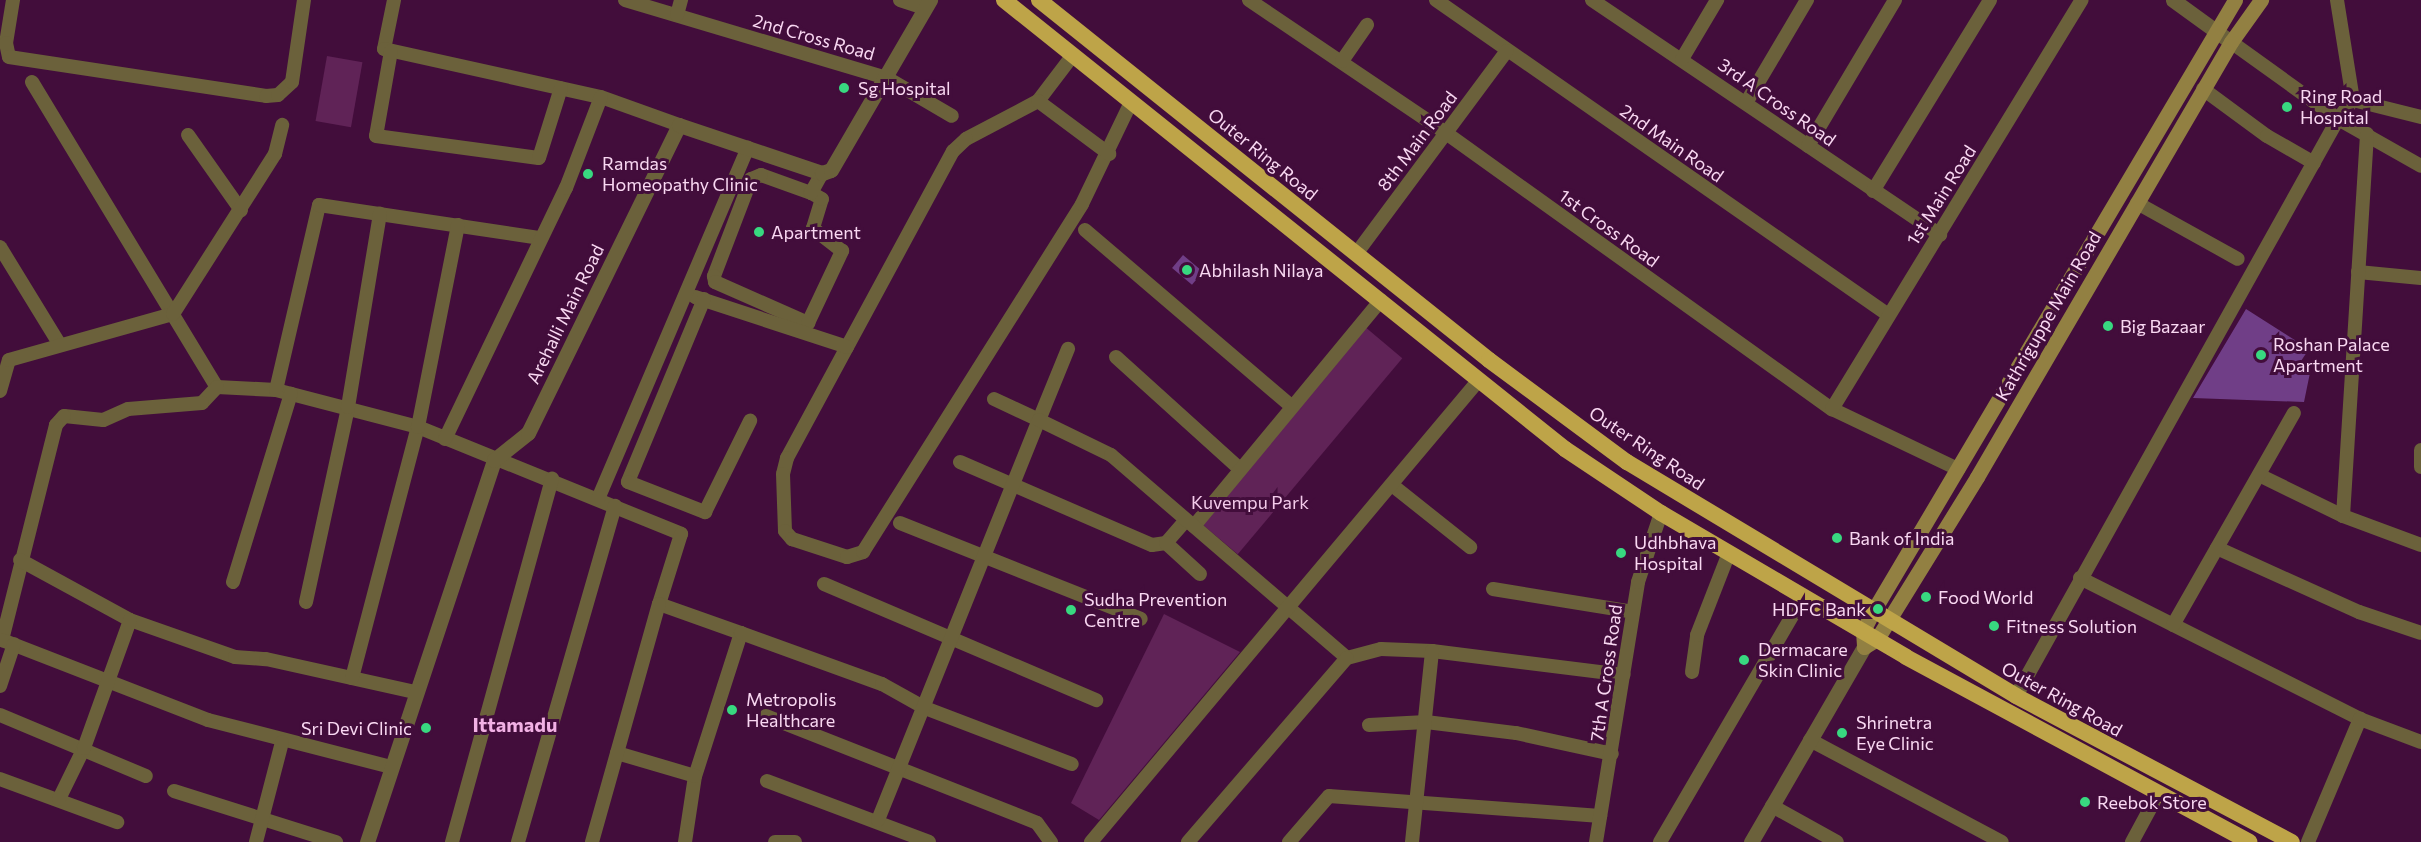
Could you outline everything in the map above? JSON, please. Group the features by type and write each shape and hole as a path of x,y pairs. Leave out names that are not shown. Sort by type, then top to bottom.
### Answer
{"highway":[{"name":"Outer Ring Road","path":"1004,0 1561,446 1661,513 1803,597 1868,639 2249,842"},
{"name":"Outer Ring Road","path":"1039,0 1356,254 1627,462 1872,613 2016,696 2292,842"}],"main road":[{"name":"Kathriguppe Main Road","path":"1868,639 1872,613 2214,30 2235,0"},
{"name":"Kathriguppe Main Road","path":"1868,639 1887,621 2231,42 2261,0"}],"street":[{"path":"13,0 6,43 9,57 266,96 278,95 292,82 304,0"},
{"path":"394,0 384,49 601,97 822,173"},
{"name":"2nd Cross Road","path":"625,0 887,78 952,116"},
{"path":"677,15 681,0"},
{"path":"811,193 822,173 838,166 927,4 900,0"},
{"name":"1st Cross Road","path":"1249,0 1446,133 1832,409 1958,469"},
{"name":"2nd Main Road","path":"1436,0 1887,314"},
{"name":"3rd A Cross Road","path":"1592,0 1940,235"},
{"path":"1682,59 1717,0"},
{"path":"1746,103 1808,0"},
{"path":"1808,146 1895,0"},
{"path":"1873,191 1990,0"},
{"name":"1st Main Road","path":"1832,409 1887,314 1940,235 2082,0"},
{"path":"2173,0 2338,119 2421,166"},
{"path":"2016,696 2338,119 2354,100 2337,0"},
{"path":"1342,61 1367,25"},
{"path":"391,51 376,136 538,158 561,88"},
{"name":"8th Main Road","path":"1356,254 1508,51"},
{"path":"1073,55 1038,101 958,143 847,347 783,474 788,536 848,557 863,552 1082,204 1109,154 1131,102"},
{"path":"32,82 217,387"},
{"path":"2204,89 2267,136 2314,163"},
{"path":"445,439 541,237 601,97"},
{"path":"2354,100 2421,117"},
{"path":"1038,101 1109,154"},
{"path":"0,391 9,360 173,314 275,154 282,125"},
{"name":"Arehalli Main Road","path":"494,460 528,433 679,125"},
{"path":"2343,516 2367,134"},
{"path":"188,135 241,210"},
{"path":"598,499 748,148"},
{"path":"755,176 811,193 822,199 813,228 843,251 808,323 716,282 714,268 755,176"},
{"path":"2137,203 2238,259"},
{"path":"276,390 315,209 324,204 541,237"},
{"path":"306,602 348,407 380,214"},
{"path":"352,678 418,427 458,225"},
{"path":"1085,230 1292,406"},
{"path":"708,243 722,250"},
{"path":"0,247 60,345"},
{"path":"2358,272 2421,278"},
{"path":"686,294 847,347"},
{"path":"704,299 628,482 700,512 708,510 750,421"},
{"path":"960,462 1010,487 1152,545 1166,543 1190,523 1240,468 1381,300"},
{"path":"878,820 925,708 1010,487 1068,349"},
{"path":"1116,357 1240,468"},
{"path":"1091,842 1288,603 1392,485 1478,381"},
{"path":"391,767 282,742 104,682 2,640 1,631 55,428 64,416 104,420 128,409 202,403 217,387 276,390 418,427 494,460 552,479 681,534 592,842"},
{"path":"233,582 291,394"},
{"path":"994,399 1111,455 1288,603 1347,658"},
{"path":"2173,625 2294,413"},
{"path":"2421,450 2421,467"},
{"path":"367,842 494,460"},
{"path":"2259,475 2343,516 2421,545"},
{"path":"452,842 552,479"},
{"path":"1392,485 1470,547"},
{"path":"518,842 615,506"},
{"name":"7th A Cross Road","path":"1596,842 1612,754 1633,612 1644,559 1661,513"},
{"path":"900,523 1141,619"},
{"path":"1166,543 1200,574"},
{"path":"2217,548 2359,612 2421,633"},
{"path":"1692,672 1697,635 1729,553"},
{"path":"20,560 130,620 235,657 415,692"},
{"path":"2080,578 2360,719 2421,742"},
{"path":"824,584 1095,699"},
{"path":"1493,589 1633,612"},
{"path":"1658,842 1803,597"},
{"path":"659,604 882,684 925,708 1072,764"},
{"path":"59,798 84,748 104,682 130,620"},
{"path":"686,842 695,776 741,633"},
{"path":"1751,842 1868,639"},
{"path":"0,686 14,644"},
{"path":"1188,842 1347,658 1381,649 1432,651 1624,675"},
{"path":"1412,842 1414,800 1426,722 1432,651"},
{"path":"0,715 84,748 146,776"},
{"path":"766,716 1037,823 1038,836 1051,842"},
{"path":"2308,842 2360,719"},
{"path":"1369,725 1426,722 1516,733 1612,754"},
{"path":"1810,740 2001,842"},
{"path":"256,842 282,742"},
{"path":"617,753 695,776"},
{"path":"0,779 59,798 117,822"},
{"path":"767,781 878,820 929,842"},
{"path":"174,791 263,821 336,842"},
{"path":"2132,842 2158,794"},
{"path":"1289,842 1329,796 1414,800 1600,816"},
{"path":"1772,806 1837,842"},
{"path":"775,842 795,842"}],"green space":[{"path":"327,56 362,62 351,127 316,121"},
{"name":"Kuvempu Park","path":"1364,326 1402,358 1238,554 1199,522"},
{"path":"1164,614 1240,652 1099,820 1071,803"}],"building":[{"name":"Abhilash Nilaya","path":"1183,255 1203,272 1192,285 1172,268"},
{"name":"Roshan Palace Apartment","path":"2246,309 2309,349 2301,361 2312,363 2304,402 2193,398"}],"place":[{"name":"Sg Hospital","path":"844,88"},
{"name":"Ring Road Hospital","path":"2287,107"},
{"name":"Ramdas Homeopathy Clinic","path":"588,174"},
{"name":"Apartment","path":"759,232"},
{"name":"Abhilash Nilaya","path":"1187,270"},
{"name":"Big Bazaar","path":"2108,326"},
{"name":"Roshan Palace Apartment","path":"2261,355"},
{"name":"Bank of India","path":"1837,538"},
{"name":"Udhbhava Hospital","path":"1621,553"},
{"name":"Food World","path":"1926,597"},
{"name":"HDFC Bank","path":"1878,609"},
{"name":"Sudha Prevention Centre","path":"1071,610"},
{"name":"Fitness Solution","path":"1994,626"},
{"name":"Dermacare Skin Clinic","path":"1744,660"},
{"name":"Metropolis Healthcare","path":"732,710"},
{"name":"Sri Devi Clinic","path":"426,728"},
{"name":"Shrinetra Eye Clinic","path":"1842,733"},
{"name":"Reebok Store","path":"2085,802"}],"district":[{"name":"Ittamadu","path":"515,724"}]}
